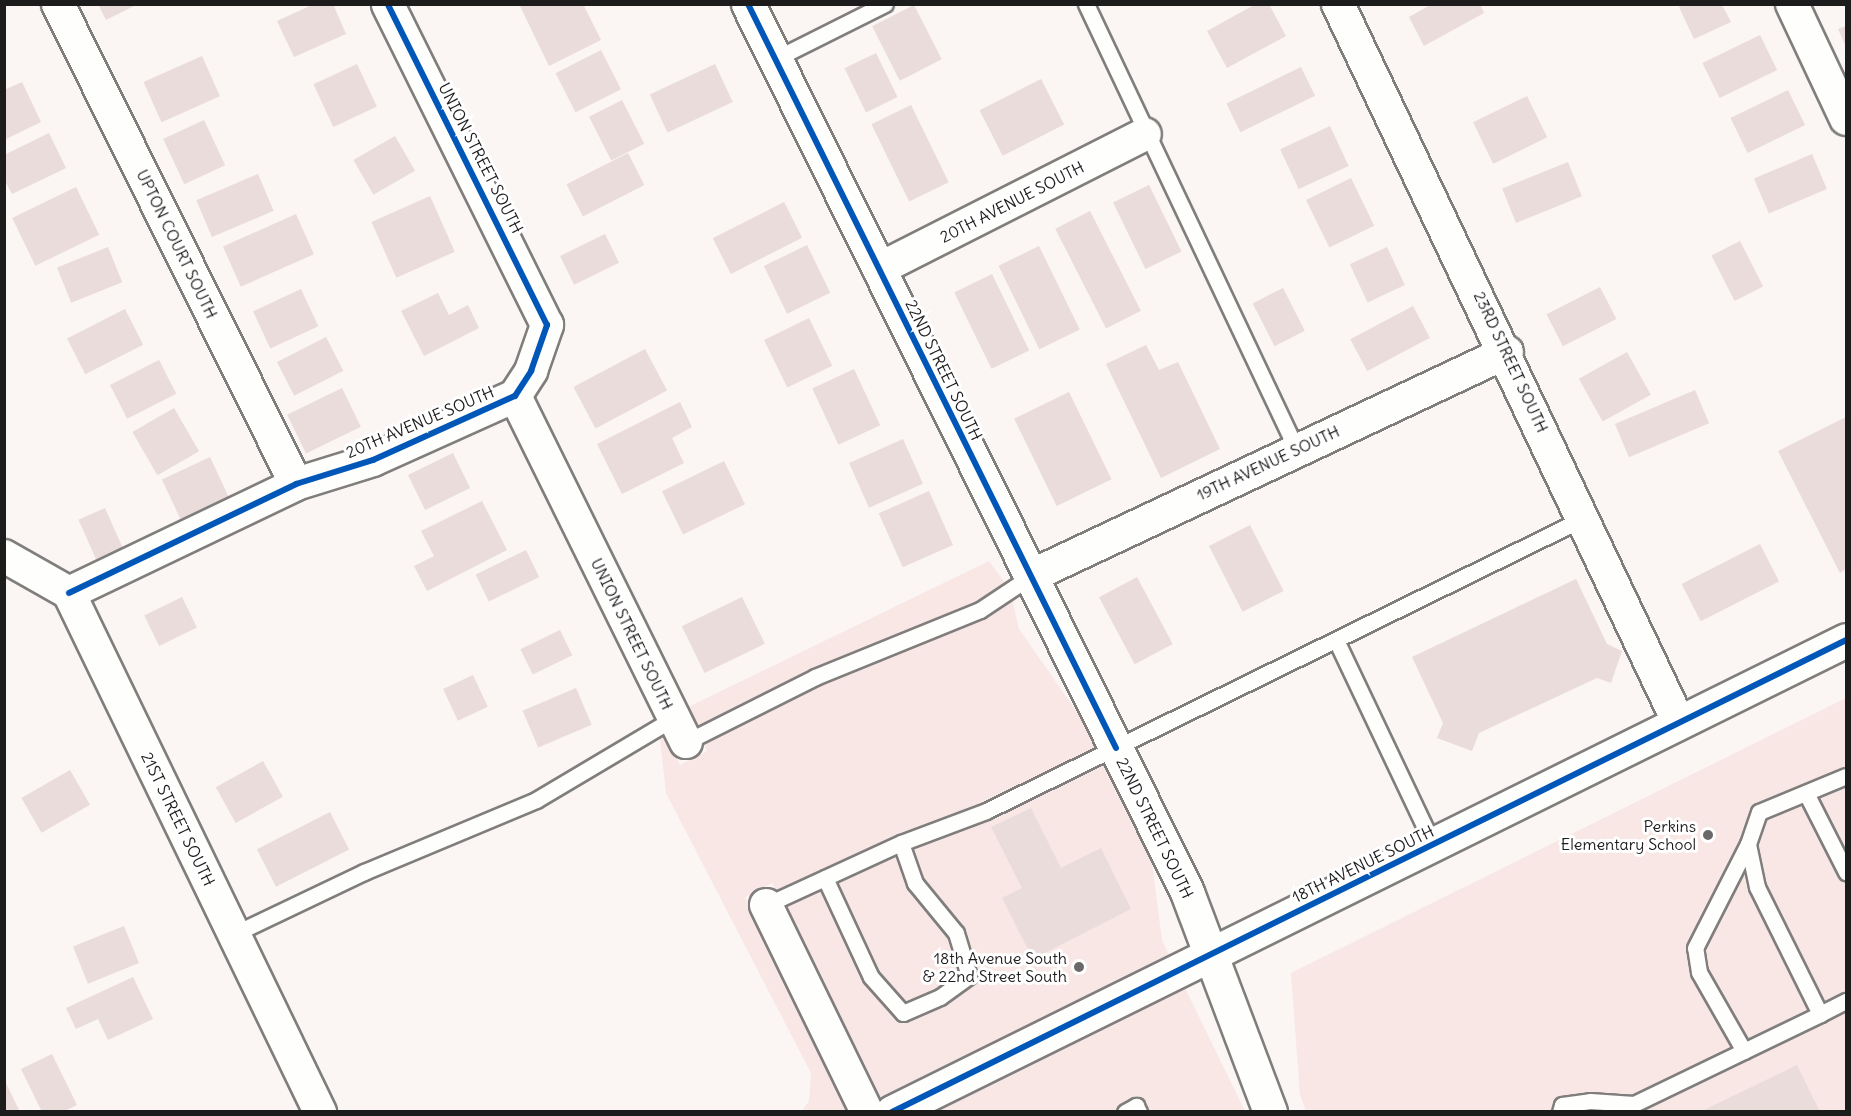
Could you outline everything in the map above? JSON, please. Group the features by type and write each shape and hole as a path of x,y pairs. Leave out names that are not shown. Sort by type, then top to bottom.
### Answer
{"street":[{"name":"UPTON COURT SOUTH","path":"58,4 296,484"},
{"name":"UNION STREET SOUTH","path":"388,4 547,325"},
{"name":"22ND STREET SOUTH","path":"748,4 1187,892 1270,1112"},
{"name":"23RD STREET SOUTH","path":"1338,4 1507,352 1679,723"},
{"path":"1792,4 1846,119"},
{"name":"20TH AVENUE SOUTH","path":"879,269 1145,134"},
{"name":"20TH AVENUE SOUTH","path":"69,594 296,484 373,460 515,396 531,371 547,325"},
{"name":"19TH AVENUE SOUTH","path":"1031,576 1296,449 1507,352"},
{"name":"UNION STREET SOUTH","path":"515,396 680,730"},
{"path":"4,556 69,594"},
{"name":"21ST STREET SOUTH","path":"69,594 320,1112"},
{"name":"18TH AVENUE SOUTH","path":"892,1112 1846,640"},
{"path":"766,905 867,1112"}],"lane":[{"path":"775,58 885,4"},
{"path":"1086,4 1145,134 1296,449"},
{"path":"766,905 901,843 986,811 1584,518"},
{"path":"234,934 364,872 536,800 680,730 980,610 1031,576"},
{"path":"1336,640 1433,844"},
{"path":"1744,1051 1699,972 1695,948 1748,844 1759,812 1846,776"},
{"path":"1806,793 1846,872"},
{"path":"825,878 871,977 903,1013 940,997 969,976 956,933 915,883 901,843"},
{"path":"1748,844 1757,887 1820,1014"},
{"path":"1560,1112 1562,1105 1590,1101 1634,1104 1846,1001"},
{"path":"1125,1112 1136,1106 1139,1112"}],"shaded area":[{"path":"989,561 1010,590 1019,629 1088,728 1152,864 1162,940 1169,955 878,1098 772,883 745,897 850,1111 802,1111 809,1101 811,1073 666,793 658,721 680,765 707,751 686,708"},
{"name":"Perkins Elementary School","path":"1846,698 1846,1111 1306,1111 1300,1095 1291,973"},
{"path":"1184,986 1245,1111 930,1112"}],"building":[{"path":"98,4 138,4 106,20"},
{"path":"314,4 333,4 346,34 294,57 277,21"},
{"path":"519,4 583,4 601,40 549,66"},
{"path":"1256,4 1269,4 1286,36 1227,68 1207,31"},
{"path":"1432,4 1480,4 1484,13 1424,46 1409,17"},
{"path":"914,5 942,59 900,81 872,26"},
{"path":"1722,5 1731,22 1694,39 1679,7"},
{"path":"1846,26 1846,47 1838,29"},
{"path":"1760,35 1777,70 1720,98 1702,63"},
{"path":"601,50 621,89 576,112 556,73"},
{"path":"876,53 897,97 866,112 845,68"},
{"path":"202,56 220,96 161,122 144,82"},
{"path":"357,64 377,107 333,127 313,84"},
{"path":"715,64 733,102 667,132 650,94"},
{"path":"1301,67 1315,96 1240,132 1226,103"},
{"path":"1041,79 1064,124 1003,156 980,110"},
{"path":"22,82 41,122 4,140 4,90"},
{"path":"1788,90 1805,125 1748,153 1730,118"},
{"path":"1527,96 1547,137 1493,164 1473,122"},
{"path":"622,100 644,144 611,160 589,117"},
{"path":"911,105 949,182 909,202 871,124"},
{"path":"204,120 225,165 184,184 163,139"},
{"path":"1330,126 1349,166 1299,189 1280,149"},
{"path":"49,133 66,168 12,194 4,179 4,155"},
{"path":"395,136 415,171 373,195 353,160"},
{"path":"628,153 644,185 583,216 567,184"},
{"path":"1812,154 1827,189 1769,214 1754,179"},
{"path":"1568,162 1582,196 1516,223 1502,189"},
{"path":"258,174 274,211 212,237 196,200"},
{"path":"1351,178 1374,226 1329,248 1306,200"},
{"path":"1149,185 1181,252 1145,269 1113,203"},
{"path":"76,187 99,235 35,266 12,218"},
{"path":"430,196 455,252 396,278 372,222"},
{"path":"784,202 802,238 731,274 713,238"},
{"path":"1090,211 1141,311 1106,328 1055,229"},
{"path":"296,214 314,254 241,287 223,247"},
{"path":"605,234 619,263 574,285 560,256"},
{"path":"1740,241 1763,286 1735,301 1711,256"},
{"path":"807,245 830,293 787,314 764,266"},
{"path":"1039,246 1080,330 1039,349 999,266"},
{"path":"108,247 122,282 71,303 57,268"},
{"path":"1387,247 1405,285 1368,302 1350,264"},
{"path":"992,274 1029,350 992,369 954,292"},
{"path":"1600,287 1616,319 1563,346 1547,314"},
{"path":"1283,288 1305,331 1274,346 1253,303"},
{"path":"301,289 318,326 270,349 253,311"},
{"path":"438,293 449,315 468,305 479,328 424,356 401,311"},
{"path":"1413,306 1430,338 1367,371 1350,339"},
{"path":"125,309 143,345 85,374 67,339"},
{"path":"809,318 832,366 787,388 764,340"},
{"path":"326,337 343,371 294,396 277,362"},
{"path":"1146,345 1159,370 1178,362 1220,449 1161,478 1106,364"},
{"path":"645,349 667,390 596,429 573,387"},
{"path":"1627,352 1651,395 1603,422 1579,379"},
{"path":"159,360 176,394 127,419 110,385"},
{"path":"854,369 880,425 839,445 812,388"},
{"path":"342,388 361,427 306,453 287,415"},
{"path":"1695,390 1709,423 1629,457 1615,424"},
{"path":"1069,392 1112,479 1057,506 1014,419"},
{"path":"680,402 692,427 672,438 684,463 622,494 597,444"},
{"path":"174,408 199,451 157,475 132,432"},
{"path":"1846,417 1846,569 1840,573 1778,451"},
{"path":"903,439 923,484 869,508 849,463"},
{"path":"453,453 470,488 425,510 408,475"},
{"path":"210,457 229,497 181,519 162,479"},
{"path":"724,461 745,504 683,534 662,491"},
{"path":"929,491 953,545 903,567 879,513"},
{"path":"482,501 507,550 427,591 414,566 434,556 421,531"},
{"path":"105,508 122,547 96,559 79,520"},
{"path":"1250,525 1284,591 1243,612 1209,546"},
{"path":"1760,544 1779,581 1701,621 1682,584"},
{"path":"526,550 539,577 489,602 476,575"},
{"path":"1137,577 1173,644 1135,664 1099,597"},
{"path":"1576,579 1607,644 1622,651 1611,683 1597,678 1479,733 1472,751 1437,738 1443,723 1412,657"},
{"path":"182,597 197,628 159,646 144,615"},
{"path":"742,597 765,644 705,673 682,626"},
{"path":"560,630 572,655 533,674 520,649"},
{"path":"473,675 488,707 458,721 443,689"},
{"path":"576,688 592,725 538,747 523,711"},
{"path":"263,761 283,797 236,823 216,787"},
{"path":"70,770 90,805 42,833 22,798"},
{"path":"1031,808 1061,868 1101,848 1131,909 1033,959 1002,898 1022,888 991,827"},
{"path":"330,812 349,849 276,887 257,849"},
{"path":"124,926 139,963 88,984 73,947"},
{"path":"133,977 153,1019 108,1040 98,1019 76,1029 66,1008"},
{"path":"52,1054 77,1105 63,1112 42,1112 21,1069"},
{"path":"1797,1065 1820,1112 1707,1112 1706,1109"},
{"path":"4,1079 20,1112 4,1112"}],"cycle path":[{"path":"69,593 296,484 373,460 515,396 531,371 547,325 388,4"},
{"path":"748,4 1116,748"},
{"path":"892,1112 1846,640"}],"place":[{"name":"Perkins Elementary School","path":"1708,835"},
{"name":"18th Avenue South & 22nd Street South","path":"1079,967"}]}
